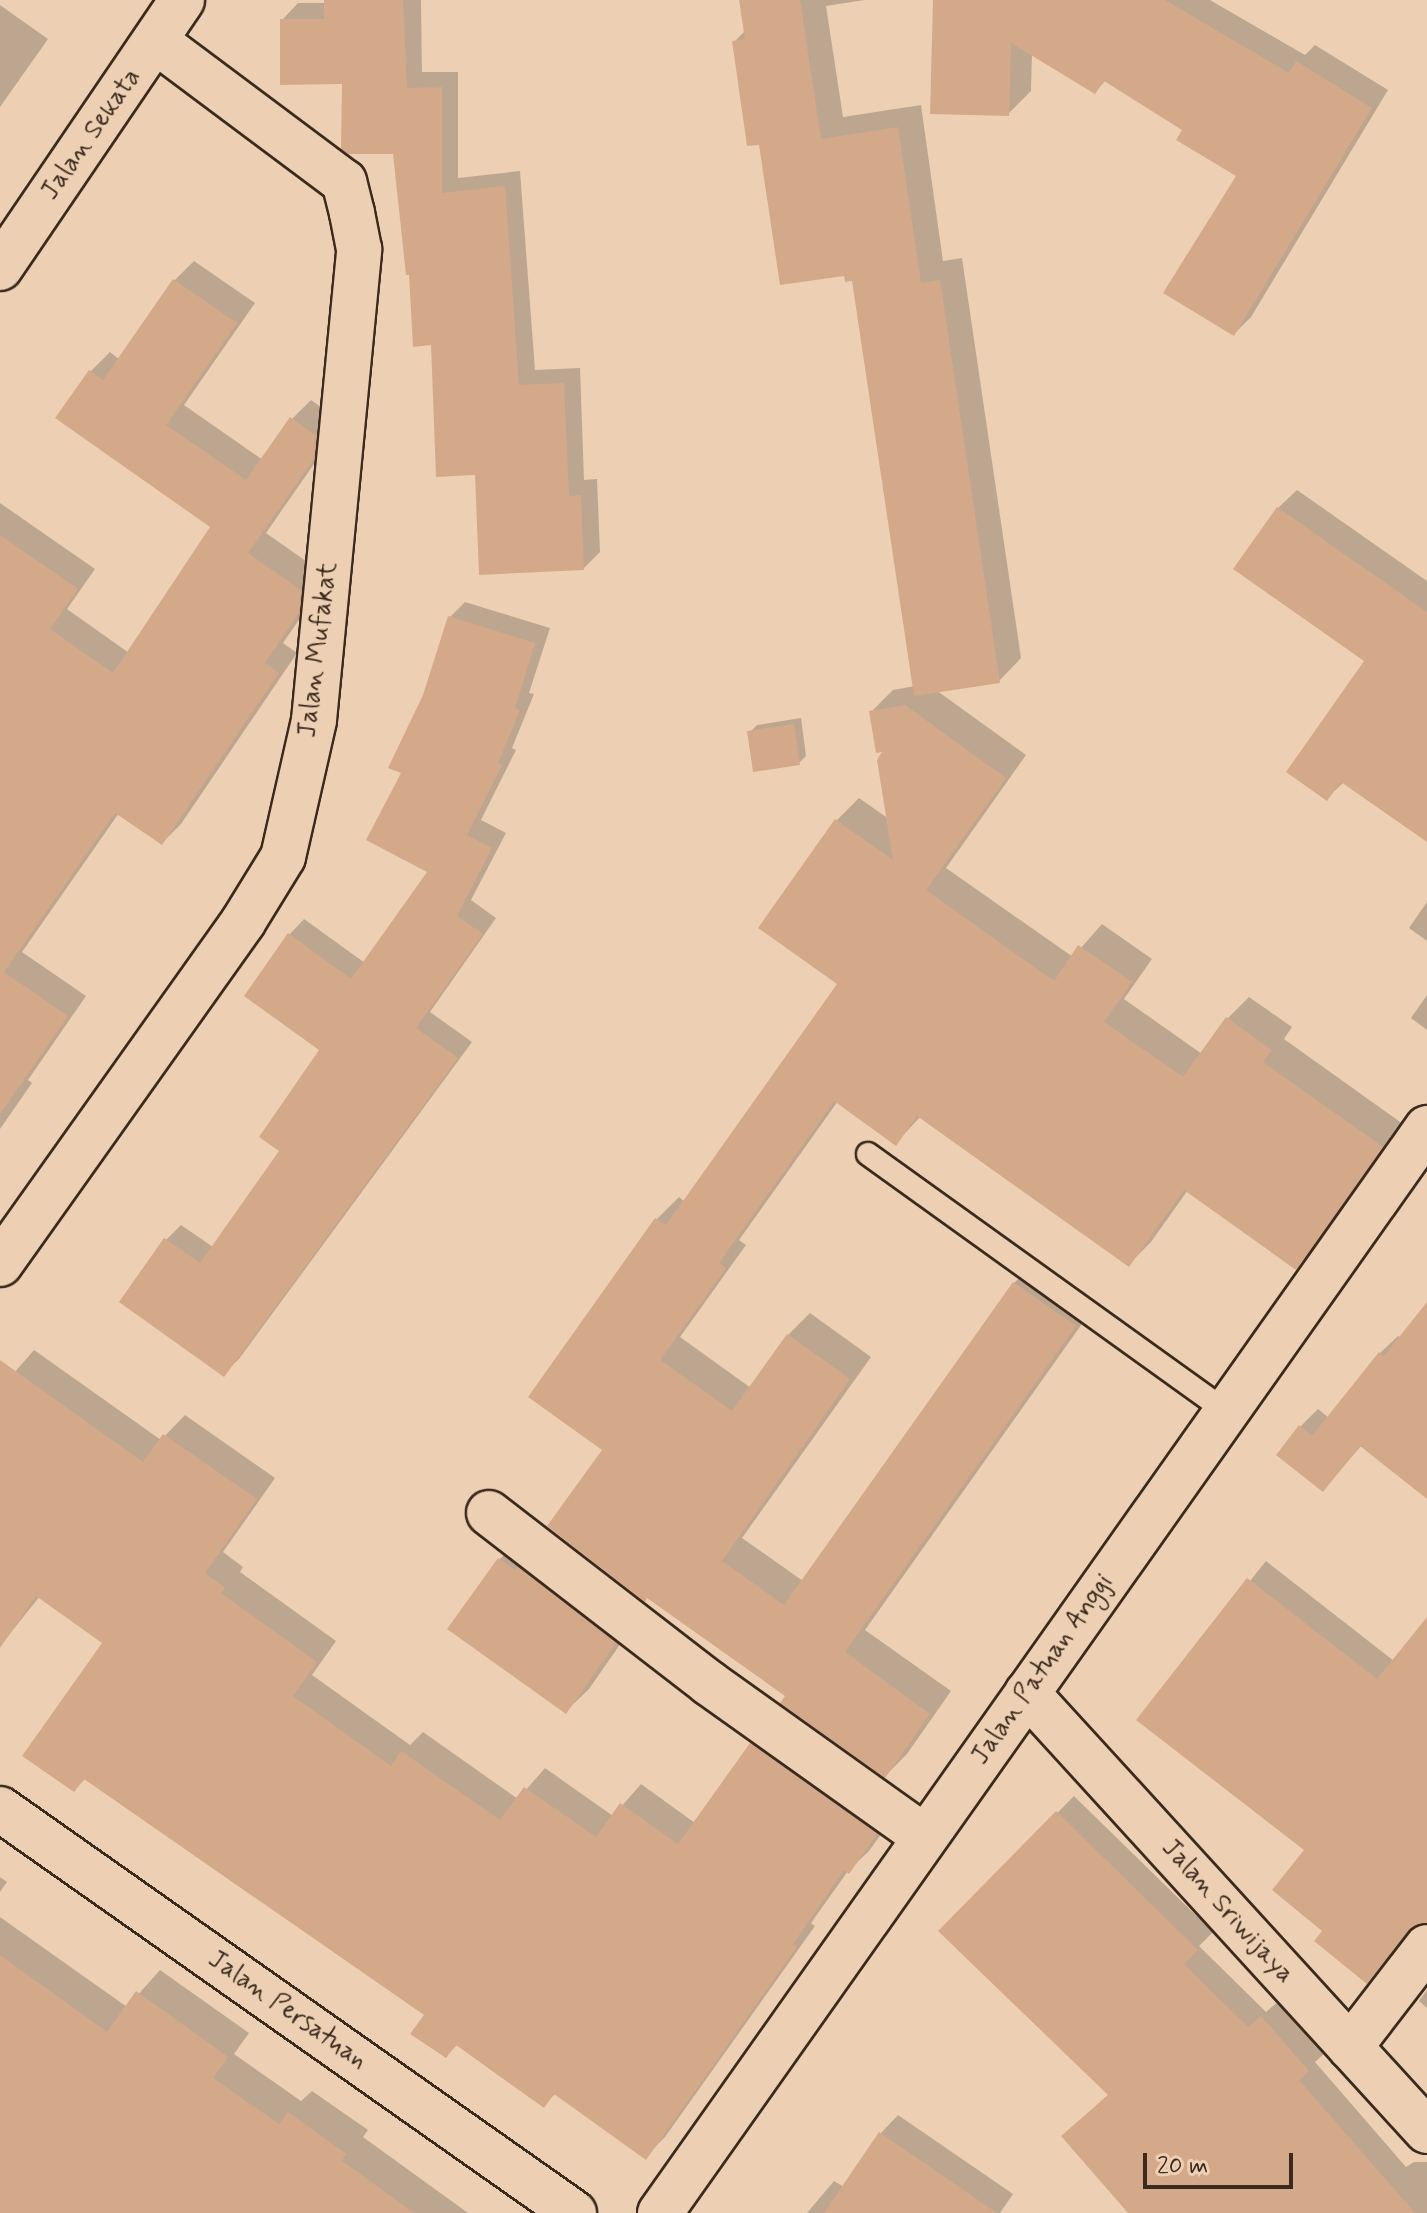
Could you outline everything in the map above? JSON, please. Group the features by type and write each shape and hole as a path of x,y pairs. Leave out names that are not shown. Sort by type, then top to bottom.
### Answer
{"street":[{"name":"Jalan Sekata","path":"0,268 157,42 182,0"},
{"name":"Jalan Mufakat","path":"0,1264 243,922 283,857 314,720 359,249 352,213 344,182 157,42"},
{"name":"Jalan Patuan Anggi","path":"660,2213 1427,1128"},
{"path":"489,1513 709,1683 925,1837"},
{"name":"Jalan Sriwijaya","path":"1027,1693 1427,2131"},
{"name":"Jalan Persatuan","path":"0,1809 574,2213"},
{"path":"1350,2047 1427,1947"}],"lane":[{"path":"868,1154 1226,1411"}],"building":[{"path":"324,0 403,0 407,88 442,87 442,193 505,186 519,385 564,383 569,496 581,495 584,570 479,575 475,475 436,477 431,345 413,347 409,275 406,275 393,154 349,154 341,149 342,84 280,85 280,19 324,19"},
{"path":"739,0 800,0 821,139 898,127 921,283 940,280 1000,683 914,696 852,281 845,282 844,276 780,285 759,145 747,146 732,41 745,39"},
{"path":"933,0 1165,0 1289,73 1296,61 1372,108 1234,336 1163,293 1236,176 1176,140 1182,130 1104,81 1095,94 1011,43 1009,116 930,114"},
{"path":"173,279 237,323 166,425 246,480 290,417 316,436 314,459 248,553 301,590 299,613 265,663 279,673 162,845 115,813 4,972 68,1016 0,1114 0,535 78,589 50,629 113,673 210,527 55,418 89,370 103,380"},
{"path":"1277,507 1427,612 1427,842 1341,782 1327,801 1286,772 1364,661 1233,569"},
{"path":"448,616 535,643 515,708 520,710 498,763 502,765 467,835 492,848 457,916 483,934 416,1028 458,1058 224,1377 119,1302 164,1238 200,1263 279,1151 259,1137 319,1050 244,996 288,933 351,979 427,872 366,840 401,773 388,768 423,695"},
{"path":"905,705 1006,778 926,890 1054,981 1078,945 1132,982 1104,1022 1183,1077 1226,1017 1272,1050 1263,1062 1383,1147 1296,1270 1184,1190 1129,1267 917,1116 896,1146 834,1101 719,1263 726,1268 660,1360 732,1411 787,1334 850,1379 722,1561 784,1605 1013,1282 1076,1326 845,1652 930,1714 885,1778 780,1703 785,1696 647,1598 645,1602 547,1526 602,1450 528,1397 655,1218 666,1225 837,984 758,928 835,819 893,860 877,760 882,752 876,753 869,711"},
{"path":"794,724 800,765 753,772 747,731"},
{"path":"1427,1302 1427,1499 1360,1446 1323,1492 1276,1455 1299,1425 1312,1436 1379,1352 1384,1356"},
{"path":"0,1360 143,1462 163,1434 257,1499 205,1573 225,1588 221,1593 317,1662 293,1696 391,1766 401,1751 500,1820 524,1787 596,1837 620,1803 678,1844 750,1743 877,1834 849,1874 844,1870 793,1944 797,1947 646,2160 554,2094 544,2108 456,2045 446,2058 410,2034 424,2015 84,1779 74,1792 22,1756 102,1643 36,1596 0,1648"},
{"path":"498,1558 515,1570 518,1567 616,1643 566,1714 447,1629"},
{"path":"1247,1578 1377,1679 1427,1617 1427,1923 1407,1932 1367,1984 1314,1941 1322,1931 1272,1890 1304,1850 1136,1720"},
{"path":"1056,1811 1198,1950 1184,1964 1248,2027 1261,2016 1309,2071 1299,2080 1415,2213 1128,2213 1061,2136 1108,2095 938,1931"},
{"path":"0,1955 107,2032 136,1991 228,2057 213,2078 279,2124 288,2112 346,2154 342,2161 414,2213 0,2213"},
{"path":"879,2132 997,2213 824,2213"}]}
